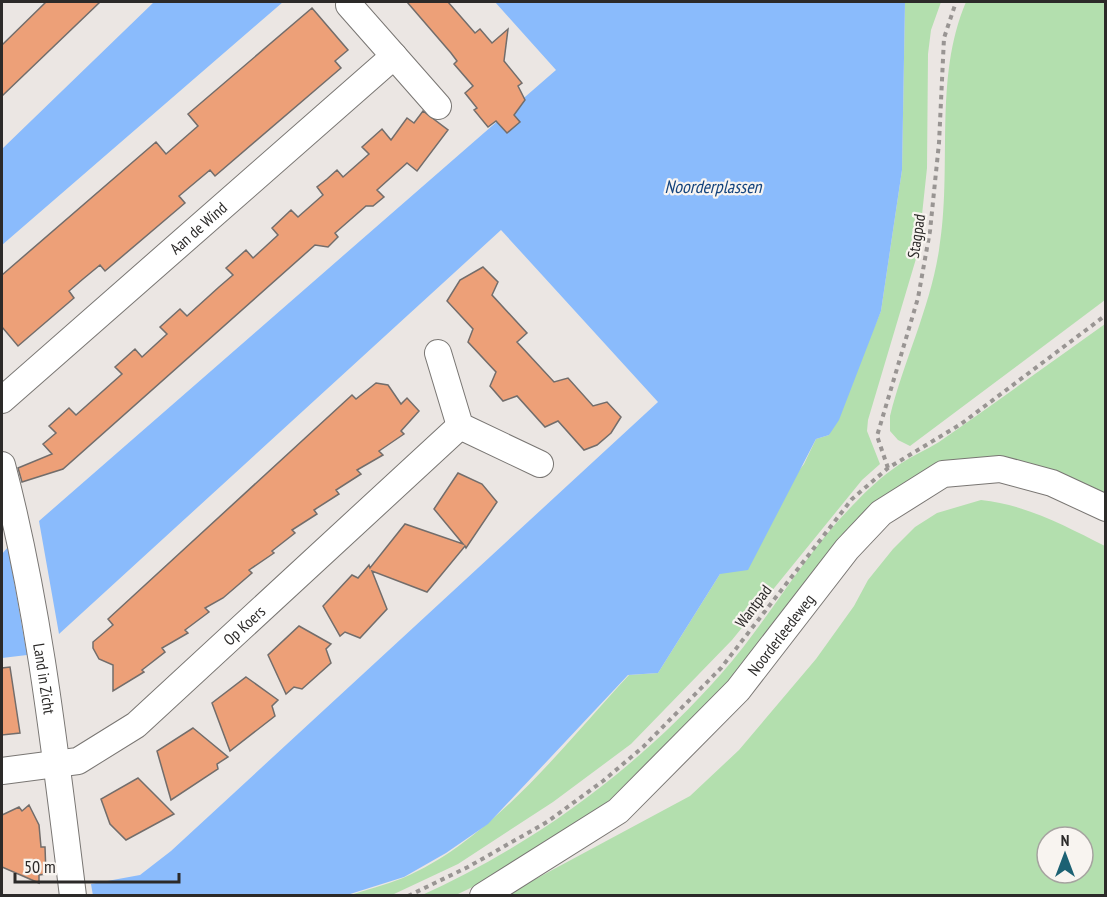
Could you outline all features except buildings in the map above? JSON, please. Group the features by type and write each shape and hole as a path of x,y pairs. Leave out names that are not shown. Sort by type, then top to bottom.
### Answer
{"street":[{"path":"349,5 438,106"},
{"name":"Aan de Wind","path":"2,400 394,56"},
{"path":"438,353 460,426 540,464"},
{"name":"Op Koers","path":"2,771 78,761 136,725 460,426"},
{"name":"Land in Zicht","path":"2,465 18,528 40,648 73,896"},
{"name":"Noorderleedeweg","path":"483,896 618,811 738,690 847,549 881,513 943,474 1000,470 1052,483 1106,508"}],"path":[{"name":"Stagpad","path":"888,468 877,436 918,298 928,242 939,143 944,38 956,2"},
{"name":"Wantpad","path":"408,896 468,867 548,822 643,747 721,668 852,499 888,468 961,424 1106,315"}],"green space":[{"path":"905,2 941,2 931,30 928,54 927,168 918,252 868,420 867,431 880,464 862,480 732,640 631,744 553,802 458,864 392,895 347,896 403,878 435,861 466,840 525,789 629,675 658,673 720,574 804,464 816,439 829,435 881,311 902,170"},
{"path":"966,2 1105,2 1105,300 910,446 898,440 890,431 890,416 930,293 939,250 943,219 945,124 950,62 956,31"},
{"path":"1105,324 1105,496 1068,479 920,474 747,669 647,769 575,826 491,878 456,895 420,896 504,853 544,828 619,772 689,709 721,674 817,546 857,500 893,469 939,442"},
{"path":"981,500 1030,511 1105,546 1105,895 504,896 690,796 739,750 816,659 854,606 868,580 893,549 915,527 937,513"}],"water":[{"path":"154,2 283,2 2,245 2,149"},
{"name":"Noorderplassen","path":"495,2 905,2 902,170 881,311 839,420 829,435 816,439 748,570 720,574 658,673 628,675 488,824 446,853 404,877 347,895 93,896 91,884 140,875 171,851 658,402 501,230 59,634 39,521 556,70"},
{"path":"8,547 27,655 2,658 2,554"}]}
